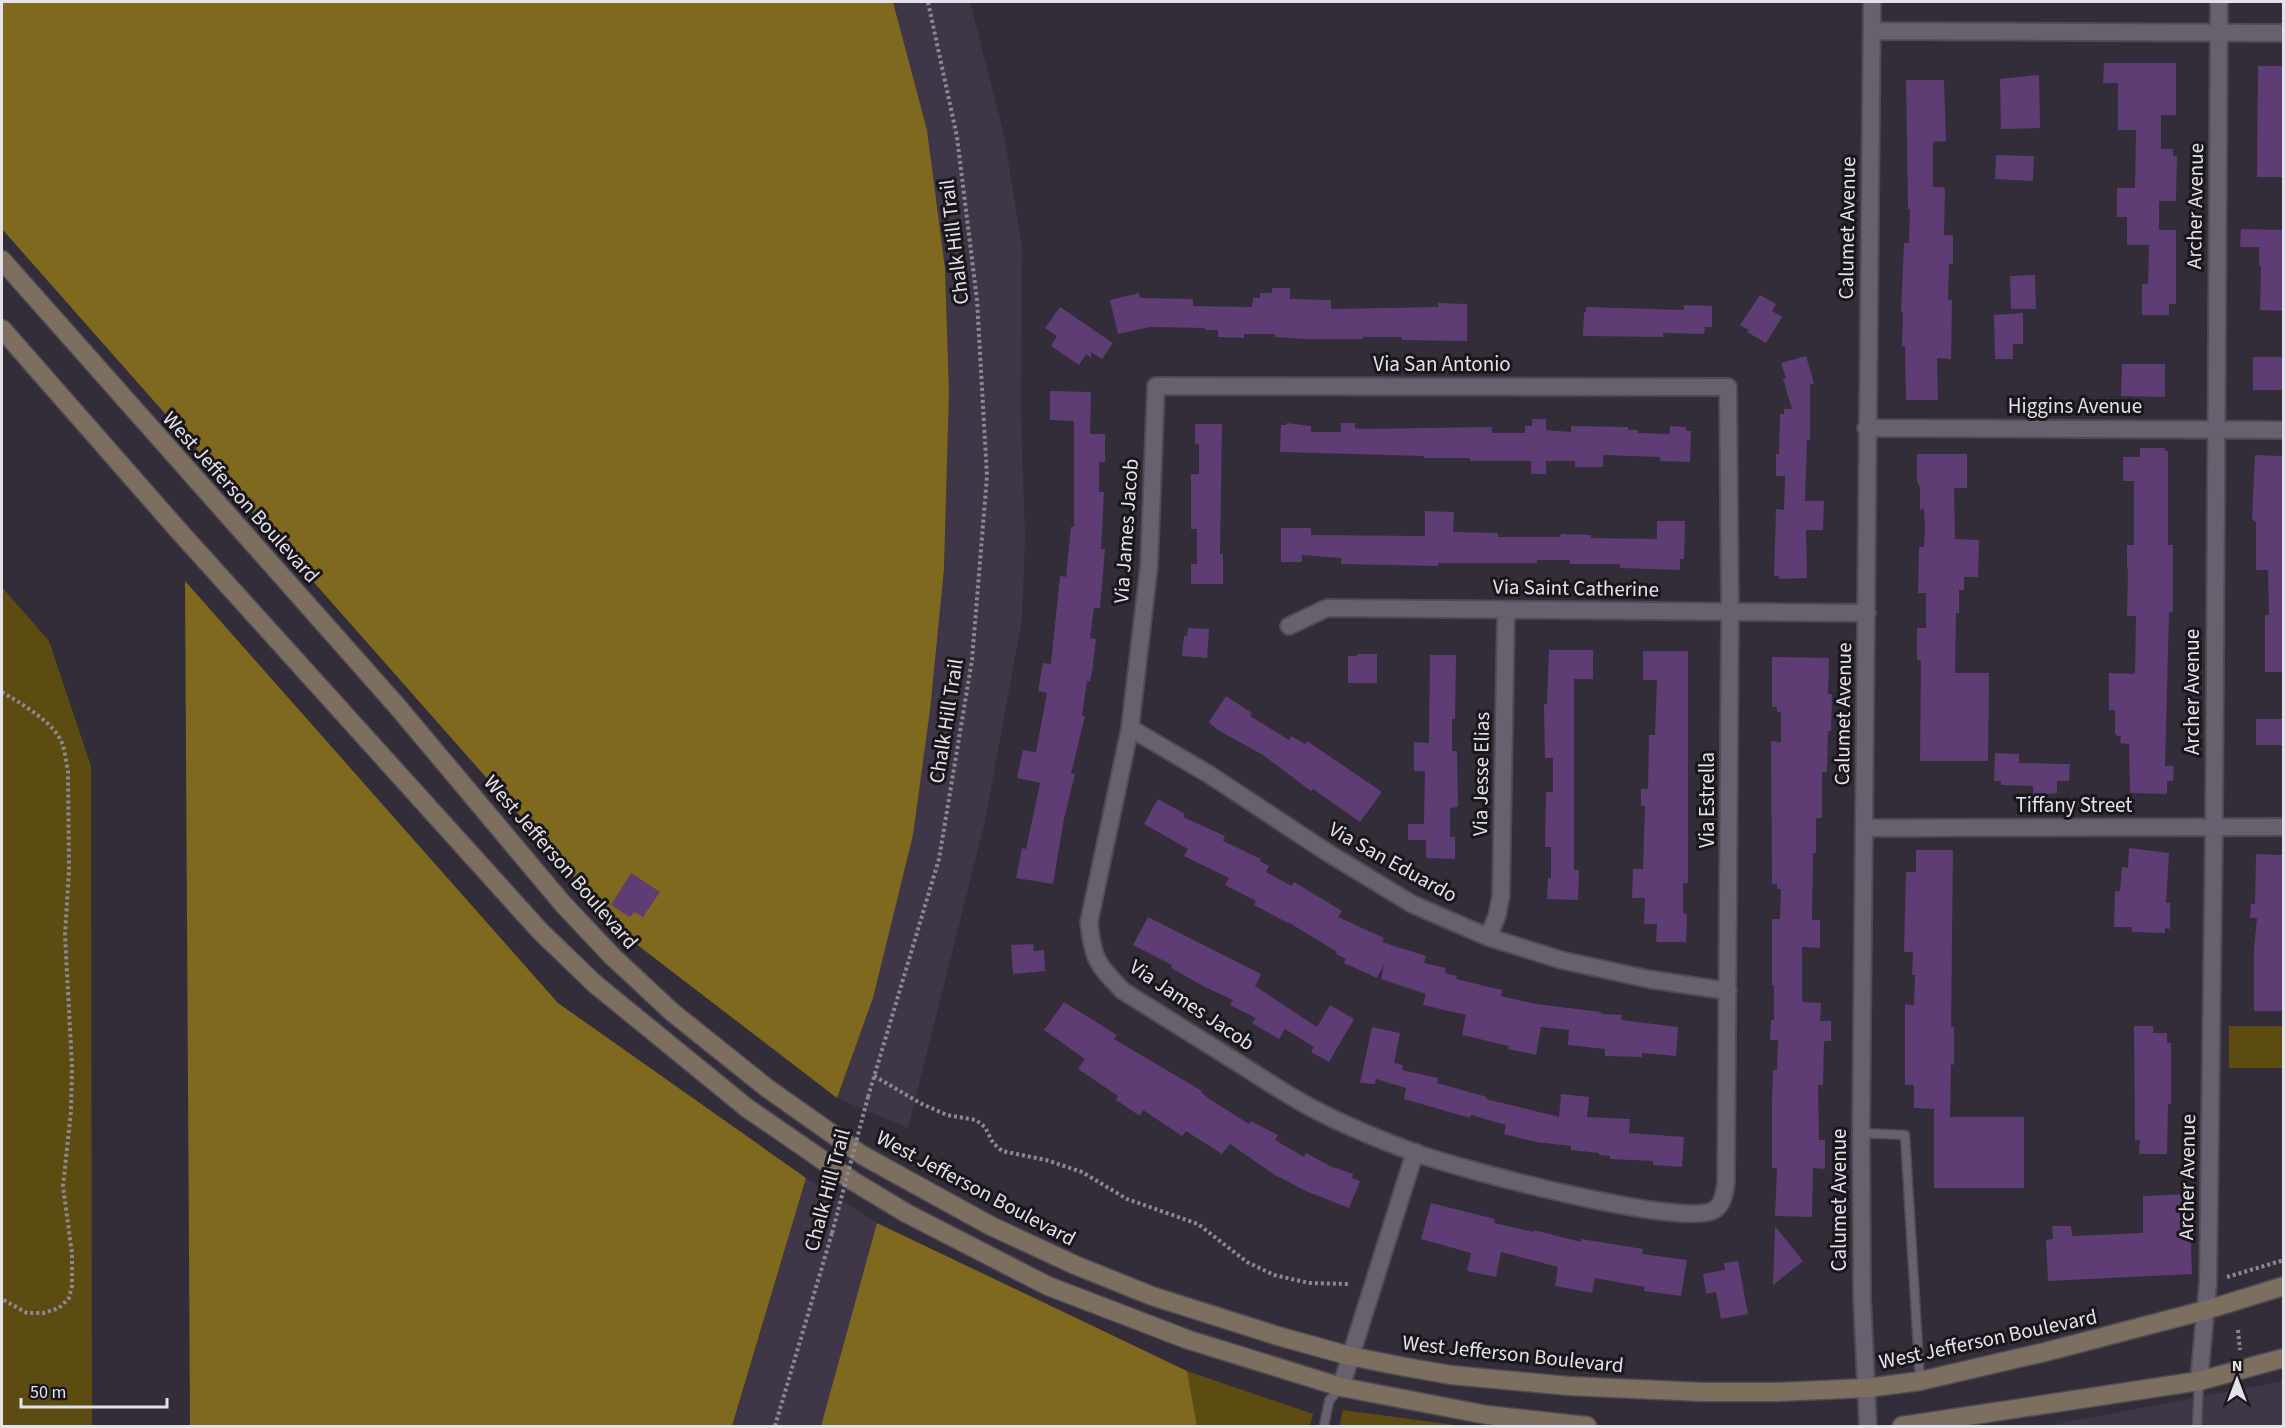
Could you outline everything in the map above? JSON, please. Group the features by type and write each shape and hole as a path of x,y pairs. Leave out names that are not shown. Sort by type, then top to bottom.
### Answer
{"main road":[{"name":"West Jefferson Boulevard","path":"2,260 397,706 563,904 612,956 672,1012 767,1088 862,1155 992,1226 1075,1265 1152,1296 1278,1336 1350,1356 1451,1375 1569,1386 1777,1392 1867,1388 1920,1381 2045,1352 2205,1310 2283,1286"},
{"path":"2,329 187,540 540,931 595,984 747,1108 853,1181 916,1218 1048,1286 1119,1314 1189,1340 1341,1387 1486,1415 1587,1426"},
{"path":"654,1034 672,1012"},
{"path":"1902,1426 2199,1382 2283,1358"}],"street":[{"name":"Calumet Avenue","path":"1868,1426 1862,1297 1861,1133 1867,613 1866,428 1872,2"},
{"name":"Archer Avenue","path":"2199,1382 2208,1283 2214,827 2219,2"},
{"path":"1872,31 2283,33"},
{"name":"Via San Antonio","path":"1156,386 1728,387"},
{"name":"Via James Jacob","path":"1156,386 1149,566 1130,728 1089,922 1091,945 1099,966 1123,991 1301,1102 1353,1127 1415,1152 1504,1179 1605,1202 1681,1215 1699,1215 1716,1210"},
{"name":"Via Estrella","path":"1716,1210 1724,1197 1726,1182 1730,612 1728,387"},
{"name":"Higgins Avenue","path":"1866,428 2283,430"},
{"name":"Via Saint Catherine","path":"1289,626 1327,608 1867,613"},
{"name":"Via Jesse Elias","path":"1488,937 1497,916 1502,895 1506,610"},
{"name":"Via San Eduardo","path":"1130,728 1412,904 1488,937 1561,960 1648,979 1728,991"},
{"name":"Tiffany Street","path":"1864,828 2283,827"},
{"path":"1341,1387 1415,1152"}],"lane":[{"path":"1861,1133 1905,1135 1920,1381"},
{"path":"2197,1426 2199,1382"},
{"path":"1324,1426 1329,1401 1341,1387"}],"path":[{"name":"Chalk Hill Trail","path":"775,1426 832,1233 874,1076 939,859 972,660 987,476 977,300 957,137 928,2"},
{"path":"2,692 41,717 62,742 68,771 69,870 64,935 72,1067 71,1111 63,1186 72,1254 72,1286 69,1298 59,1308 44,1313 27,1313 2,1299"},
{"path":"874,1076 922,1104 947,1115 976,1120 985,1127 993,1143 1002,1151 1046,1160 1082,1172 1127,1199 1198,1224 1247,1262 1274,1275 1309,1283 1349,1284"},
{"path":"2227,1277 2283,1260"},
{"path":"2238,1330 2240,1350"}],"shaded area":[{"path":"2,2 893,2 927,130 945,268 949,392 944,569 930,710 913,835 873,998 837,1098 627,937 2,229"},
{"path":"893,2 970,2 1004,135 1022,247 1021,413 1025,537 1022,620 985,821 908,1128 837,1098 873,998 944,569 949,392 945,268 927,130"},
{"path":"185,581 558,1003 806,1178 732,1426 190,1426"},
{"path":"2,587 49,641 91,766 92,1426 2,1426"},
{"path":"2229,1026 2283,1026 2283,1068 2229,1068"},
{"path":"806,1178 877,1223 821,1426 732,1426"},
{"path":"877,1223 1187,1371 1197,1426 821,1426"},
{"path":"1187,1371 1313,1414 1310,1426 1197,1426"},
{"path":"2283,1381 2283,1426 2046,1426"},
{"path":"1343,1410 1462,1426 1339,1426"}],"building":[{"path":"2104,63 2176,63 2176,115 2161,115 2161,149 2173,149 2173,156 2177,156 2176,201 2159,201 2159,230 2176,230 2176,304 2169,304 2169,315 2142,315 2142,284 2148,284 2149,245 2127,245 2127,217 2117,217 2117,188 2135,188 2136,130 2118,130 2118,83 2103,83"},
{"path":"2258,66 2283,66 2283,177 2257,177"},
{"path":"2039,75 2040,128 2001,129 2000,79"},
{"path":"1906,80 1944,80 1946,141 1933,142 1933,187 1945,189 1944,235 1953,235 1953,264 1949,264 1948,300 1952,300 1951,359 1937,358 1938,400 1906,400 1905,346 1902,346 1903,312 1901,312 1904,243 1909,243 1910,209 1908,209"},
{"path":"1996,155 2034,156 2033,181 1995,179"},
{"path":"2241,229 2283,230 2283,311 2260,310 2259,247 2240,247"},
{"path":"2035,275 2036,309 2011,309 2010,276"},
{"path":"1272,288 1290,288 1290,299 1331,300 1331,309 1438,307 1438,303 1467,304 1467,341 1402,340 1402,337 1306,339 1275,337 1275,334 1244,334 1244,338 1218,337 1218,330 1205,330 1205,328 1150,327 1118,334 1110,300 1139,293 1140,298 1193,299 1193,306 1252,307 1253,298 1260,298 1260,293 1272,293"},
{"path":"1760,295 1776,304 1772,311 1782,317 1766,343 1740,325"},
{"path":"1684,305 1712,306 1712,327 1705,327 1704,334 1663,333 1663,337 1583,336 1586,307 1684,310"},
{"path":"1060,307 1113,343 1102,359 1091,352 1091,358 1086,354 1079,365 1051,346 1057,336 1045,328"},
{"path":"2023,313 2023,344 2013,344 2013,359 1995,359 1994,315"},
{"path":"1806,356 1814,383 1810,385 1810,440 1807,440 1805,501 1824,501 1823,530 1806,530 1807,578 1779,579 1779,576 1774,576 1776,509 1784,510 1785,476 1776,476 1776,454 1779,454 1780,414 1784,414 1784,409 1792,409 1781,363"},
{"path":"2253,357 2283,357 2283,390 2253,390"},
{"path":"2122,364 2165,364 2165,397 2121,396"},
{"path":"1050,391 1091,392 1090,434 1105,434 1105,462 1099,462 1099,492 1104,492 1101,549 1105,549 1100,608 1094,608 1090,638 1096,639 1092,672 1090,681 1087,681 1082,716 1085,716 1071,774 1075,774 1064,819 1053,884 1016,878 1022,848 1026,849 1040,783 1017,778 1023,750 1036,752 1047,693 1038,691 1043,663 1051,664 1060,576 1066,577 1071,527 1074,527 1074,421 1050,420"},
{"path":"1532,419 1546,419 1546,430 1571,432 1571,426 1628,427 1628,430 1638,430 1638,433 1670,434 1670,426 1686,427 1686,431 1691,431 1690,462 1660,461 1660,457 1603,455 1603,467 1575,467 1575,461 1546,461 1546,474 1531,474 1531,461 1470,461 1470,458 1280,452 1281,425 1287,423 1311,426 1311,432 1341,432 1341,423 1355,423 1355,428 1361,429 1492,427 1492,433 1525,433 1525,426 1532,426"},
{"path":"1195,424 1222,424 1220,554 1223,554 1223,584 1191,584 1191,564 1197,564 1197,529 1191,529 1191,474 1199,474 1199,444 1195,444"},
{"path":"2140,448 2165,448 2165,451 2168,451 2168,545 2173,545 2173,612 2169,612 2165,766 2174,766 2173,781 2167,781 2167,794 2130,793 2129,744 2120,743 2121,736 2117,736 2115,732 2115,710 2109,710 2109,673 2135,674 2136,616 2127,616 2127,545 2134,545 2134,481 2123,481 2123,457 2140,457"},
{"path":"1917,454 1967,454 1967,488 1954,488 1955,539 1979,540 1978,577 1964,577 1964,590 1959,590 1959,613 1956,613 1955,673 1989,673 1988,761 1920,761 1921,661 1917,660 1917,628 1926,628 1926,593 1918,593 1919,547 1924,547 1925,528 1924,509 1920,510"},
{"path":"2255,455 2283,456 2283,672 2265,672 2265,615 2269,615 2268,570 2256,570 2256,522 2252,519"},
{"path":"1425,511 1454,512 1453,532 1498,533 1498,537 1560,537 1561,534 1591,535 1591,538 1657,539 1657,521 1685,521 1684,559 1680,559 1680,570 1620,568 1620,564 1570,564 1570,560 1537,560 1537,563 1438,563 1438,566 1341,564 1341,558 1302,555 1302,562 1281,562 1281,528 1311,528 1311,535 1425,536"},
{"path":"1188,628 1209,629 1207,658 1182,656 1184,636 1187,636"},
{"path":"1549,650 1593,650 1593,679 1574,679 1574,870 1579,870 1578,900 1547,899 1548,878 1551,878 1551,847 1545,847 1546,792 1553,792 1553,758 1545,758 1544,704 1547,704"},
{"path":"1643,651 1688,651 1688,883 1683,883 1683,913 1687,914 1686,942 1656,942 1657,924 1644,924 1645,898 1632,898 1633,869 1643,869 1645,806 1641,806 1641,789 1648,789 1649,735 1655,735 1657,680 1643,680"},
{"path":"1357,654 1377,654 1377,683 1348,683 1348,656 1357,656"},
{"path":"1430,655 1456,655 1452,751 1457,751 1458,807 1450,808 1450,837 1455,837 1455,859 1426,858 1426,840 1408,840 1408,824 1424,824 1425,771 1414,771 1414,742 1429,743"},
{"path":"1772,657 1829,658 1828,694 1832,694 1827,772 1822,772 1822,818 1816,818 1816,853 1813,853 1812,920 1820,920 1820,948 1802,947 1802,1002 1821,1003 1820,1021 1831,1021 1831,1041 1824,1041 1823,1085 1818,1085 1819,1140 1825,1140 1825,1169 1813,1168 1812,1217 1775,1216 1777,1168 1772,1168 1772,1101 1773,1070 1777,1070 1778,1040 1770,1040 1771,1020 1774,1020 1772,919 1780,919 1781,889 1777,889 1777,884 1772,884 1771,741 1781,742 1781,712 1777,712 1777,707 1772,707"},
{"path":"1226,696 1252,713 1250,716 1289,740 1291,736 1305,744 1307,741 1382,792 1360,822 1313,789 1311,791 1263,755 1216,729 1209,722"},
{"path":"2256,719 2283,719 2283,745 2256,745"},
{"path":"1995,753 2019,754 2019,763 2070,764 2069,781 2057,781 2057,793 2049,794 2033,794 2033,786 2001,785 2001,781 1994,781"},
{"path":"1158,799 1185,814 1183,817 1225,836 1223,841 1261,859 1260,861 1269,866 1266,872 1292,886 1294,882 1342,911 1338,917 1384,938 1382,942 1426,956 1424,963 1446,968 1445,973 1457,976 1456,979 1502,990 1501,996 1536,1004 1622,1015 1621,1020 1678,1027 1676,1056 1642,1053 1642,1057 1605,1056 1605,1049 1568,1045 1569,1030 1541,1027 1536,1055 1462,1035 1466,1015 1423,1005 1426,994 1381,979 1384,965 1377,978 1344,963 1346,959 1336,954 1337,952 1288,922 1254,905 1256,901 1225,885 1229,878 1184,856 1188,849 1144,824"},
{"path":"2129,848 2169,853 2166,903 2170,903 2170,929 2165,928 2165,933 2132,932 2132,927 2114,927 2115,891 2120,891 2122,867 2128,868"},
{"path":"1916,850 1953,850 1951,1027 1954,1027 1954,1065 1951,1064 1950,1117 2024,1117 2024,1188 1934,1188 1934,1109 1914,1108 1914,1085 1905,1085 1905,1004 1914,1005 1915,975 1912,975 1913,952 1904,952 1906,872 1916,872"},
{"path":"2256,854 2283,855 2283,1011 2254,1011 2254,949 2257,918 2250,918 2251,904 2255,904"},
{"path":"631,873 660,892 643,917 634,912 630,917 611,905"},
{"path":"1148,917 1261,974 1255,986 1317,1027 1330,1005 1354,1019 1329,1062 1311,1052 1314,1047 1285,1029 1279,1039 1252,1023 1256,1018 1230,1005 1233,1000 1205,987 1171,968 1172,965 1133,945"},
{"path":"1033,944 1034,951 1044,950 1045,971 1013,974 1011,945"},
{"path":"1064,1002 1117,1035 1114,1039 1202,1091 1208,1098 1249,1124 1251,1121 1278,1135 1275,1140 1304,1157 1306,1153 1330,1166 1353,1174 1352,1178 1360,1181 1349,1208 1308,1192 1275,1175 1230,1144 1222,1154 1186,1131 1182,1136 1143,1110 1140,1116 1116,1100 1118,1096 1078,1069 1085,1059 1044,1030"},
{"path":"2134,1026 2153,1026 2153,1033 2167,1033 2167,1043 2171,1043 2171,1104 2168,1104 2167,1154 2139,1154 2140,1140 2135,1140"},
{"path":"1372,1027 1400,1033 1394,1063 1403,1065 1402,1070 1438,1078 1437,1083 1487,1097 1486,1099 1559,1117 1561,1094 1589,1097 1587,1117 1630,1119 1629,1133 1684,1137 1682,1167 1653,1165 1653,1161 1610,1159 1610,1156 1599,1155 1599,1153 1571,1150 1571,1146 1536,1142 1504,1134 1506,1125 1471,1115 1470,1118 1404,1099 1406,1088 1376,1079 1375,1084 1360,1083"},
{"path":"2191,1194 2192,1274 2048,1281 2046,1240 2053,1239 2052,1226 2071,1226 2072,1236 2143,1233 2143,1196"},
{"path":"1431,1203 1495,1219 1494,1223 1534,1232 1534,1230 1581,1242 1581,1239 1643,1249 1642,1254 1687,1260 1681,1296 1644,1291 1645,1287 1595,1278 1592,1293 1555,1286 1558,1267 1501,1252 1496,1277 1467,1271 1471,1253 1421,1239"},
{"path":"1775,1226 1803,1261 1773,1285"},
{"path":"1738,1261 1748,1314 1721,1319 1716,1292 1706,1294 1703,1274 1725,1270 1724,1263"}]}
